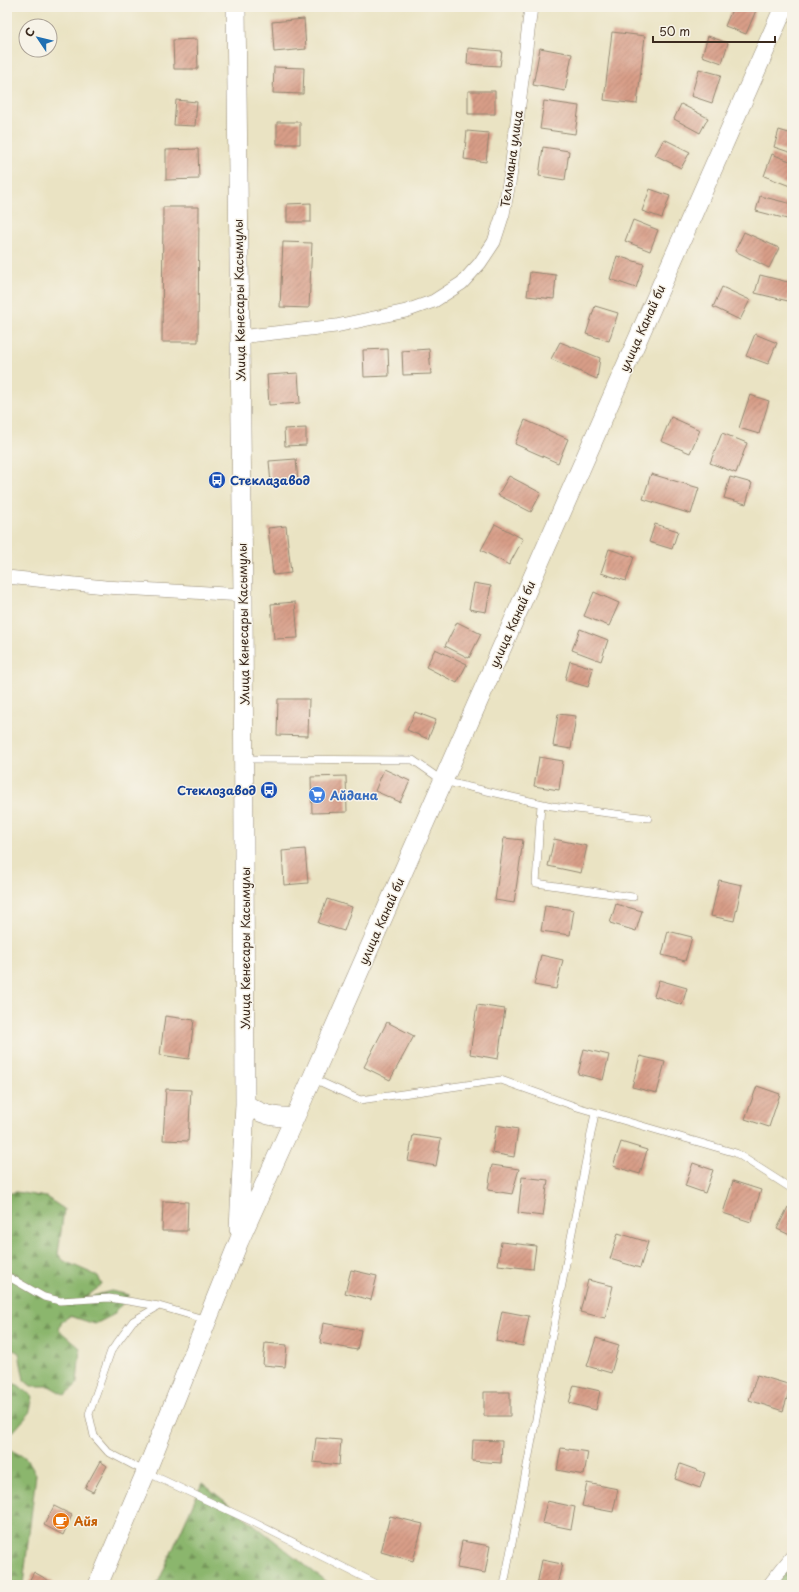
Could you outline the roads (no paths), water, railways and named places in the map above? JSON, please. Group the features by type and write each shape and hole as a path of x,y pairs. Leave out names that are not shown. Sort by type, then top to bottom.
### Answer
{"main road":[{"name":"Улица Кенесары Касымулы","path":"236,7 243,595 245,1104 239,1241"},
{"name":"улица Канай би","path":"98,1585 146,1472 239,1241 784,7"},
{"path":"245,1104 269,1116 295,1117"}],"street":[{"name":"Тельмана улица","path":"239,337 336,326 406,311 434,301 462,283 480,263 494,242 503,214 510,178 531,7"},
{"path":"7,577 105,587 243,595"},
{"path":"769,1585 792,1556"}],"lane":[{"path":"244,759 413,760 443,781 541,804 648,818"},
{"path":"541,804 536,883 633,897"},
{"path":"312,1078 360,1100 501,1080 595,1113 736,1153 792,1189"},
{"path":"504,1585 595,1113"},
{"path":"7,1276 44,1297 60,1302 109,1298 159,1306 207,1320"},
{"path":"159,1306 133,1321 111,1351 89,1414 94,1436 108,1452 146,1472 253,1522 379,1585"}],"place":[{"name":"Стеклазавод","path":"217,480"},
{"name":"Стеклозавод","path":"269,790"},
{"name":"Айдана","path":"317,795"},
{"name":"Айя","path":"61,1521"}]}
